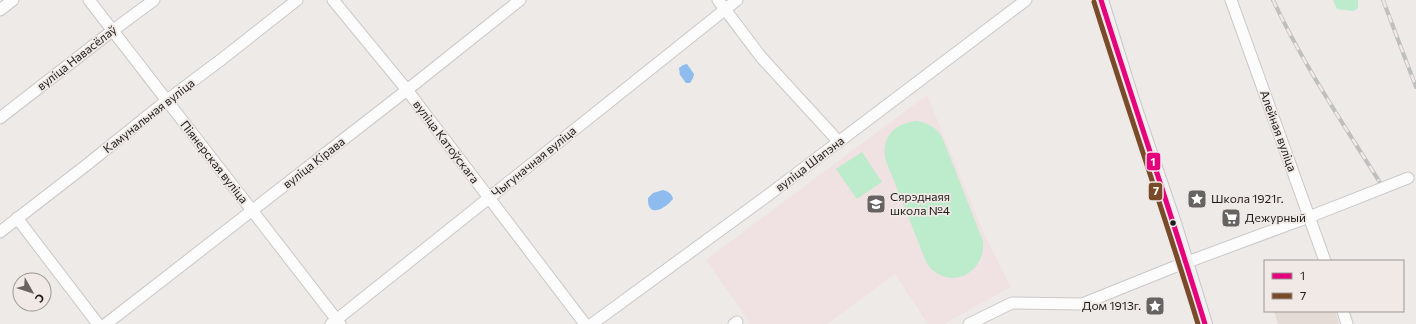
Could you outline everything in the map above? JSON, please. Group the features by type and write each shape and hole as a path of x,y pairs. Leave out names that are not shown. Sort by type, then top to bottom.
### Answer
{"main road":[{"path":"1100,0 1206,324"}],"street":[{"path":"0,10 13,0"},
{"name":"Піянерская вуліца","path":"89,0 166,101 253,210 336,323"},
{"name":"вуліца Навасёлаў","path":"0,118 154,0"},
{"name":"Камунальная вуліца","path":"0,232 297,0"},
{"name":"вуліца Катоўскага","path":"332,0 407,90 585,324"},
{"name":"вуліца Кірава","path":"106,324 407,90 520,0"},
{"path":"718,0 761,57 839,142"},
{"name":"Чыгуначная вуліца","path":"336,323 489,198 737,0"},
{"name":"вуліца Шапэна","path":"592,324 739,217 1026,0"},
{"name":"Алейная вуліца","path":"1231,0 1325,260"},
{"path":"969,324 1012,303 1082,304 1186,262 1309,217 1408,178"},
{"path":"17,218 98,324"},
{"path":"1343,312 1348,324"}],"shaded area":[{"name":"Сярэднаяя школа №4","path":"927,95 985,236 1011,287 944,324 928,324 895,274 827,324 751,324 706,260"},
{"path":"1274,312 1335,312 1339,324 1278,324"}],"green space":[{"path":"1333,0 1358,0 1358,8 1354,11 1337,9"},
{"path":"917,121 931,126 942,137 983,241 982,253 972,270 955,278 945,277 936,272 927,264 886,161 885,145 891,133 902,125"},
{"path":"862,152 882,182 857,199 836,169"}],"water":[{"path":"687,64 694,74 690,83 686,83 680,75 679,68"},
{"path":"663,190 670,193 673,199 661,209 653,210 648,204 648,198 653,193"}],"railway":[{"path":"1273,0 1310,70 1379,181"},
{"path":"1383,0 1416,87"}],"transit line":[{"name":"1","path":"1101,0 1205,324"},
{"name":"7","path":"1094,2 1198,324"}],"place":[{"name":"Школа 1921г.","path":"1197,199"},
{"name":"Сярэднаяя школа №4","path":"876,204"},
{"name":"Дежурный","path":"1231,218"},
{"name":"Дом 1913г.","path":"1155,306"}]}
